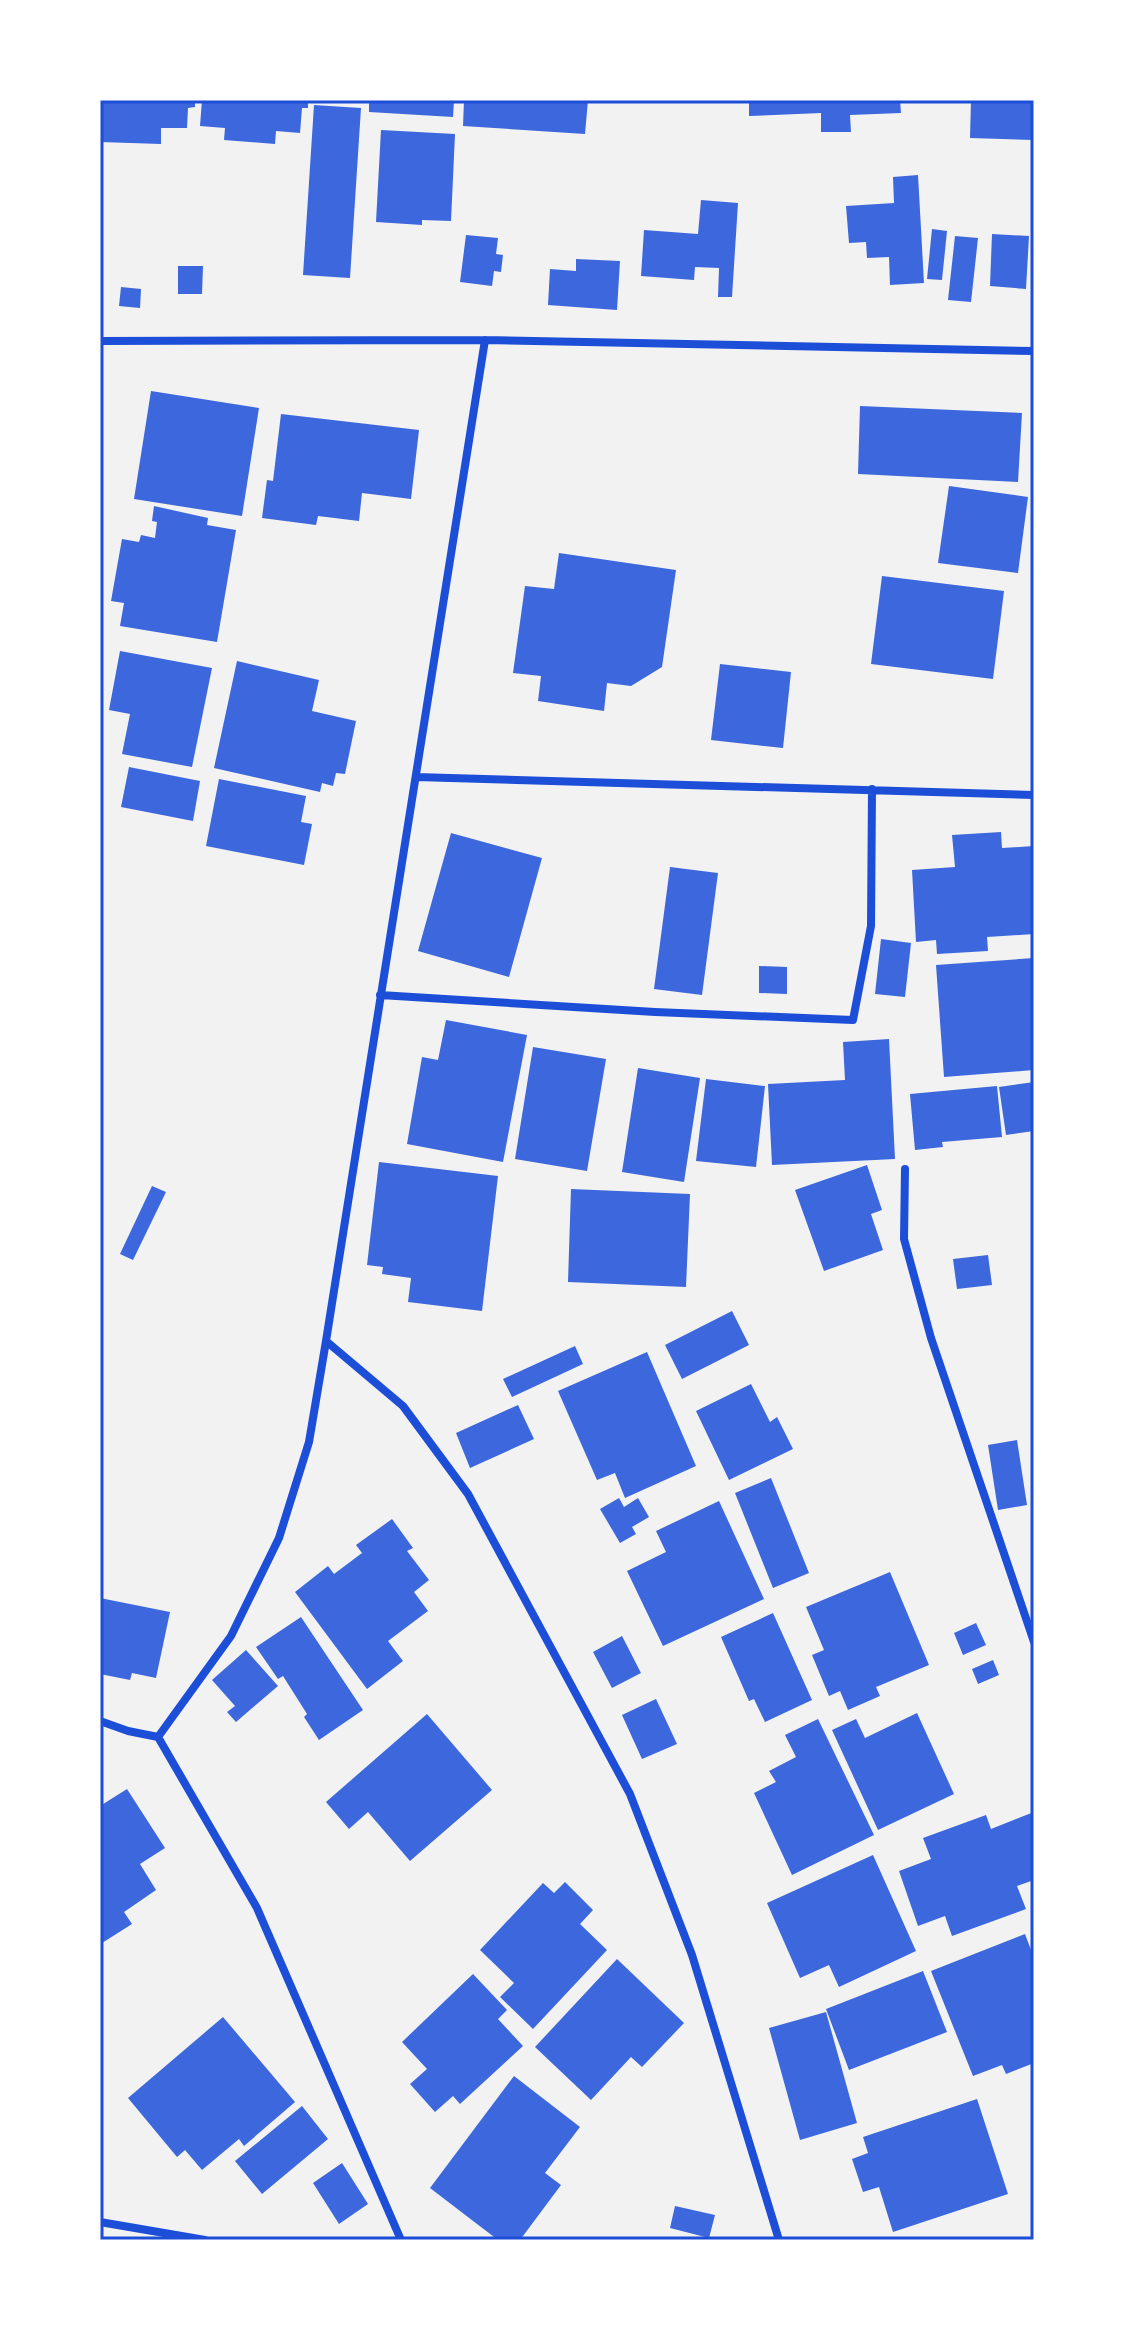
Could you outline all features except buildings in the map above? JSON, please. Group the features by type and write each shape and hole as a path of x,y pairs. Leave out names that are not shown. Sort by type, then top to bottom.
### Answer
{"street":[{"path":"158,1737 231,1636 279,1538 309,1442 485,340"},
{"path":"100,341 485,340 1034,351"},
{"path":"416,777 1034,795"},
{"path":"380,995 655,1012 853,1020 871,926 872,789"},
{"path":"905,1169 904,1239 931,1338 1034,1642"},
{"path":"326,1341 403,1406 468,1494 630,1794 692,1955 779,2240"},
{"path":"100,1721 158,1737 257,1908 401,2240"},
{"path":"100,2222 205,2240"}]}
